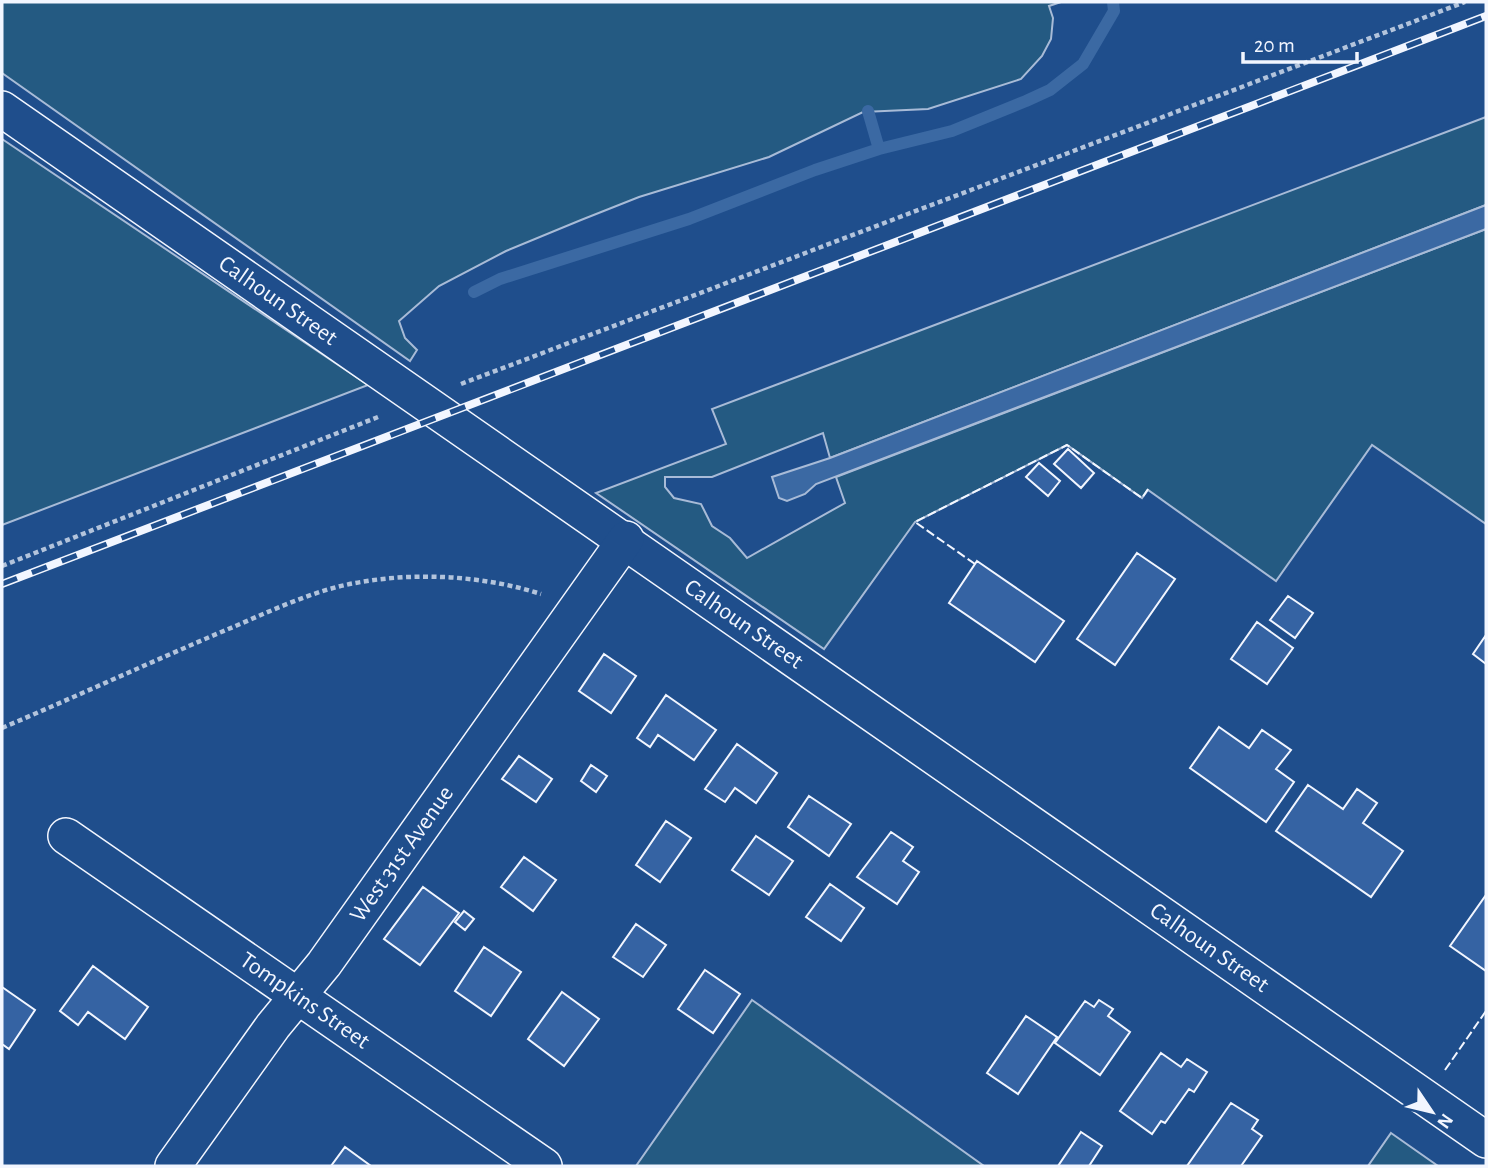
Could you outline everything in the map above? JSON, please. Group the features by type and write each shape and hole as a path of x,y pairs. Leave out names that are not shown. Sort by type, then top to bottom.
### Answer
{"street":[{"name":"Calhoun Street","path":"2,109 626,539 1486,1140"},
{"name":"West 31st Avenue","path":"173,1166 332,953 626,539"},
{"name":"Tompkins Street","path":"66,836 544,1166"}],"path":[{"path":"2,566 423,399 1465,2"},
{"path":"2,728 258,617 338,587 363,581 420,577 475,580 534,592 578,606"}],"shaded area":[{"path":"2,2 1061,2 1049,6 1053,18 1051,39 1042,56 1021,79 928,109 863,112 769,157 639,197 581,220 506,251 439,286 399,321 405,338 417,350 410,361 2,73"},
{"path":"1486,117 1486,205 830,458 823,433 712,477 665,477 665,487 674,498 701,504 712,526 730,538 747,558 845,503 836,477 1486,229 1486,524 1372,445 1276,581 1148,490 1142,498 1067,445 915,522 824,649 596,493 726,444 712,409"},
{"path":"2,139 368,385 2,525"},
{"path":"1486,205 1486,229 816,484 805,494 787,501 779,498 772,477 830,458"},
{"path":"752,1000 984,1166 636,1166"},
{"path":"1391,1133 1438,1166 1368,1166"}],"building":[{"path":"1068,449 1094,473 1081,488 1054,464"},
{"path":"1039,463 1060,481 1048,496 1026,477"},
{"path":"1137,553 1175,579 1115,665 1077,639"},
{"path":"977,561 1064,621 1035,662 949,603"},
{"path":"1288,596 1313,613 1295,638 1270,620"},
{"path":"1257,622 1293,648 1267,684 1231,659"},
{"path":"1486,635 1486,664 1473,654"},
{"path":"604,654 636,676 611,713 579,691"},
{"path":"666,695 716,730 694,760 658,735 650,747 637,738"},
{"path":"1219,727 1249,748 1262,730 1291,750 1276,769 1294,782 1266,822 1190,768"},
{"path":"737,744 777,773 756,803 735,788 725,802 705,789"},
{"path":"519,756 552,779 536,802 502,779"},
{"path":"591,765 607,776 596,792 581,781"},
{"path":"1308,785 1343,809 1357,789 1377,803 1363,823 1403,851 1371,897 1276,831"},
{"path":"809,796 851,824 829,856 788,827"},
{"path":"666,821 691,838 660,882 636,865"},
{"path":"891,832 913,847 903,861 919,872 897,904 857,877"},
{"path":"756,836 793,861 769,895 732,870"},
{"path":"524,857 556,880 533,911 501,887"},
{"path":"830,884 864,908 841,941 806,917"},
{"path":"423,887 459,913 420,965 384,939"},
{"path":"1486,895 1486,971 1450,946"},
{"path":"464,911 474,919 465,930 455,922"},
{"path":"636,924 666,945 643,977 613,957"},
{"path":"484,947 521,972 491,1016 455,991"},
{"path":"93,966 148,1007 125,1039 88,1012 78,1025 60,1011"},
{"path":"705,970 740,994 713,1033 678,1009"},
{"path":"2,987 35,1010 9,1049 2,1044"},
{"path":"562,992 599,1019 564,1066 528,1039"},
{"path":"1099,1000 1113,1009 1108,1016 1130,1032 1100,1075 1055,1043 1085,1001 1094,1007"},
{"path":"1026,1016 1057,1037 1018,1094 987,1073"},
{"path":"1161,1053 1181,1067 1187,1059 1207,1072 1194,1092 1189,1089 1165,1123 1161,1121 1152,1134 1120,1111"},
{"path":"1231,1103 1258,1120 1252,1129 1262,1136 1241,1166 1187,1166"},
{"path":"1081,1132 1102,1146 1089,1166 1058,1166"},
{"path":"345,1147 371,1166 331,1166"}],"waterway":[{"path":"474,292 500,279 689,219 815,170 879,149 952,131 1026,101 1050,90 1083,64 1114,11 1113,2"},
{"path":"868,111 879,149"}],"railway":[{"path":"2,584 1486,16"}],"fence":[{"path":"975,564 915,522 1067,445 1142,498 1148,489"},
{"path":"1445,1070 1486,1011"}]}
